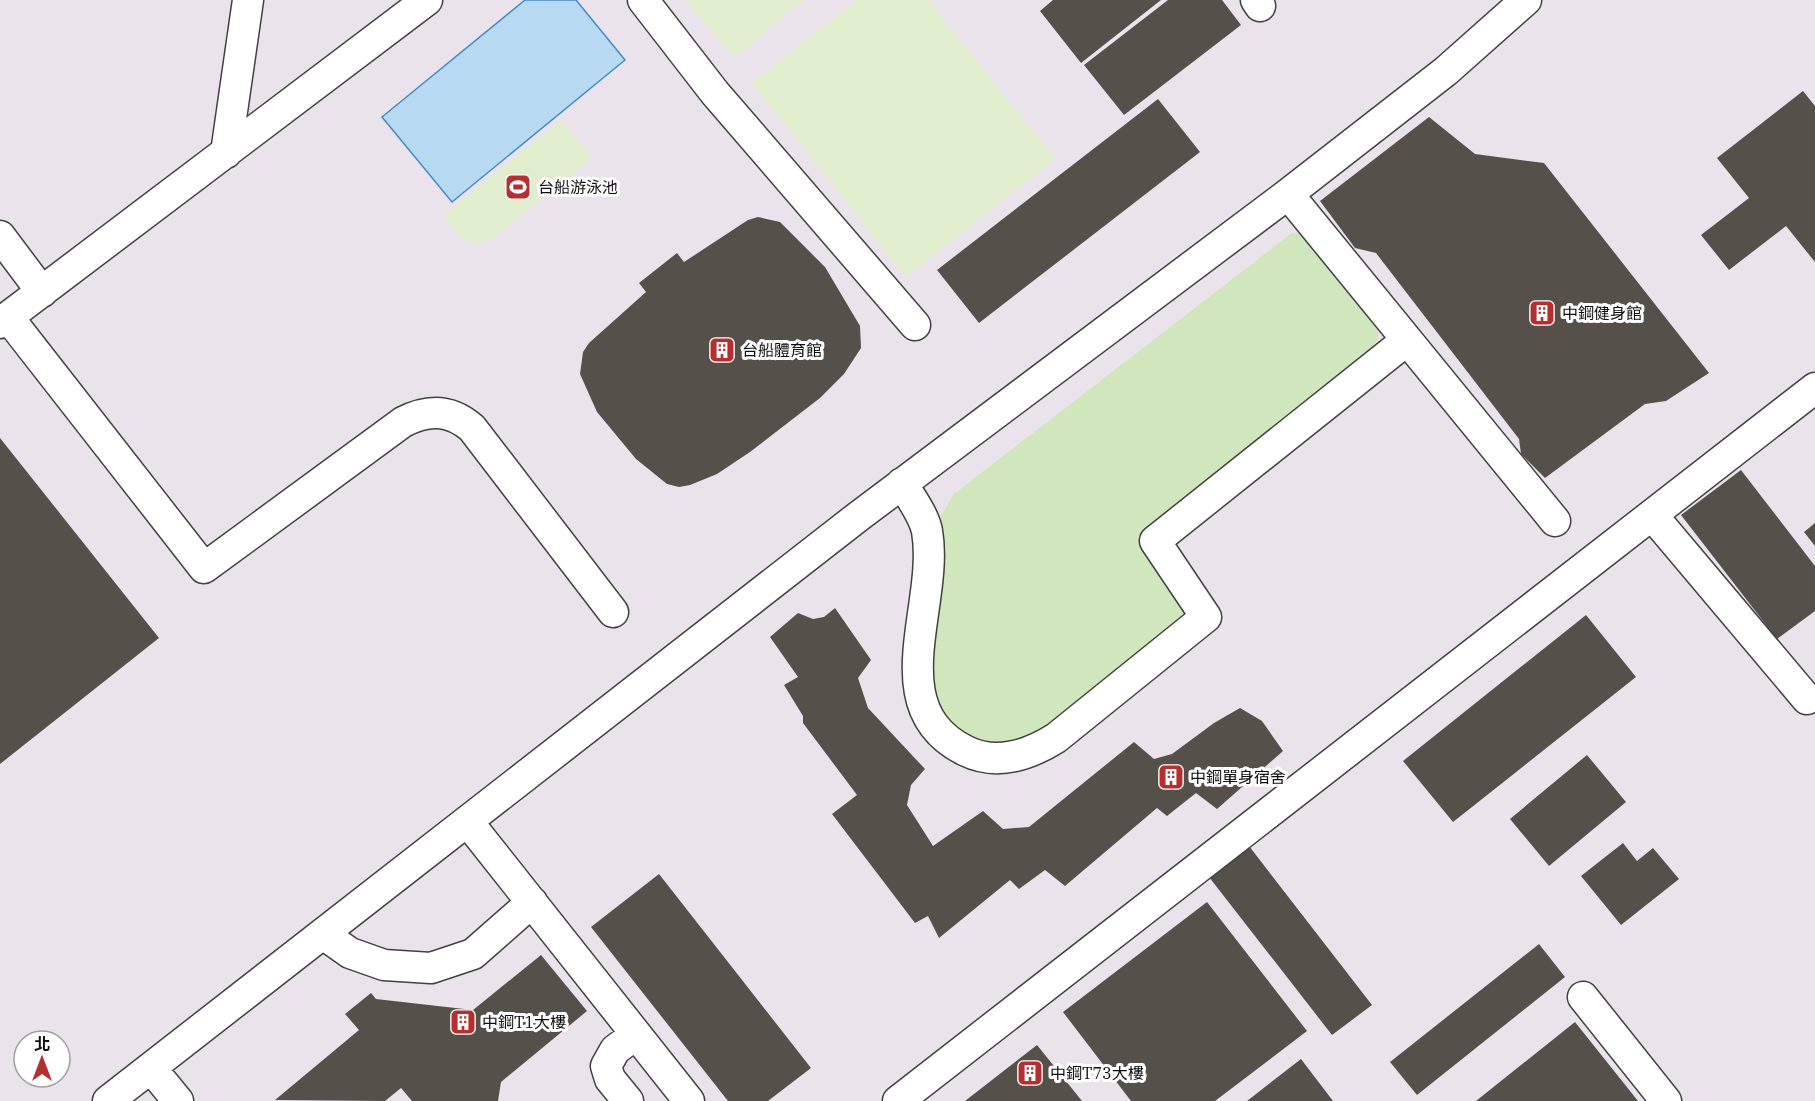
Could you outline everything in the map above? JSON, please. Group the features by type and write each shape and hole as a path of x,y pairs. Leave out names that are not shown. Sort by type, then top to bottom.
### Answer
{"lane":[{"path":"226,153 248,0"},
{"path":"427,0 4,320 204,568 403,422 420,413 440,412 459,416 472,428 613,612"},
{"path":"643,0 715,93 915,325"},
{"path":"108,1101 902,483 1288,194 1446,71 1526,0"},
{"path":"1288,194 1555,521"},
{"path":"0,236 42,292"},
{"path":"902,483 927,528 930,564 917,676 920,702 927,717 950,743 978,757 1003,758 1035,751 1056,738 1206,617 1155,541 1407,340"},
{"path":"898,1101 1815,388"},
{"path":"1652,515 1807,699"},
{"path":"468,822 689,1101"},
{"path":"323,933 350,953 384,965 431,968 472,954 532,902"},
{"path":"1583,997 1666,1101"},
{"path":"628,1101 610,1078 606,1065 615,1050 636,1034"},
{"path":"151,1068 178,1101"}],"shaded area":[{"path":"0,0 1815,0 1815,1101 0,1101"}],"green space":[{"path":"685,0 803,0 734,58"},
{"path":"857,0 928,0 1055,159 906,277 752,83"},
{"name":"台船游泳池","path":"561,120 592,158 493,238 476,244 461,237 443,216"},
{"path":"1292,233 1305,233 1378,320 1378,339 1371,349 1138,537 1191,617 1054,729 1011,747 971,742 940,715 924,683 941,516 954,494"}],"water":[{"path":"525,0 576,0 625,60 452,202 382,117"}],"building":[{"path":"1053,0 1161,0 1081,63 1040,11"},
{"path":"1168,0 1222,0 1241,25 1124,115 1084,65"},
{"path":"1803,91 1815,106 1815,262 1786,226 1729,270 1701,235 1749,198 1717,158"},
{"path":"1158,99 1200,152 979,323 937,270"},
{"name":"中鋼健身館","path":"1429,117 1475,154 1544,163 1709,373 1666,401 1645,404 1545,478 1521,454 1519,439 1376,253 1355,248 1320,201"},
{"name":"台船體育館","path":"758,217 780,222 825,267 860,326 861,348 844,374 820,398 750,452 717,474 690,485 679,487 667,484 636,459 597,412 580,374 583,352 589,343 646,292 639,283 677,253 684,262 748,220"},
{"path":"0,438 159,638 0,764"},
{"path":"1741,470 1815,566 1815,611 1777,639 1681,515"},
{"path":"1815,523 1815,546 1804,532"},
{"name":"中鋼單身宿舍","path":"835,608 871,660 858,678 868,708 925,769 911,785 907,805 933,846 983,811 1003,829 1029,827 1134,742 1154,759 1172,754 1214,723 1240,708 1262,721 1283,751 1217,809 1196,793 1167,816 1157,808 1065,886 1045,870 1019,889 1010,880 939,938 928,916 915,923 832,814 857,795 803,723 803,716 784,685 798,677 770,637 798,613 813,619 824,617"},
{"path":"1586,615 1636,677 1453,822 1403,761"},
{"path":"1587,755 1626,802 1549,866 1510,819"},
{"path":"1623,843 1637,861 1653,848 1679,879 1621,925 1581,876"},
{"path":"1249,846 1372,1005 1332,1035 1209,877"},
{"path":"659,874 811,1068 768,1101 728,1101 591,927"},
{"path":"1207,902 1307,1031 1215,1101 1131,1101 1063,1012"},
{"path":"1539,944 1565,977 1417,1095 1390,1062"},
{"name":"中鋼T1大樓","path":"541,955 587,1011 501,1082 498,1101 412,1101 401,1088 385,1101 275,1100 359,1030 345,1014 371,993 376,999 473,1010"},
{"path":"1575,1022 1638,1101 1476,1101"},
{"name":"中鋼T73大樓","path":"1037,1045 1082,1101 965,1101"},
{"path":"1301,1059 1333,1101 1247,1101"}],"place":[{"name":"台船游泳池","path":"518,187"},
{"name":"中鋼健身館","path":"1542,313"},
{"name":"台船體育館","path":"722,350"},
{"name":"中鋼單身宿舍","path":"1171,777"},
{"name":"中鋼T1大樓","path":"463,1022"},
{"name":"中鋼T73大樓","path":"1030,1073"}]}
